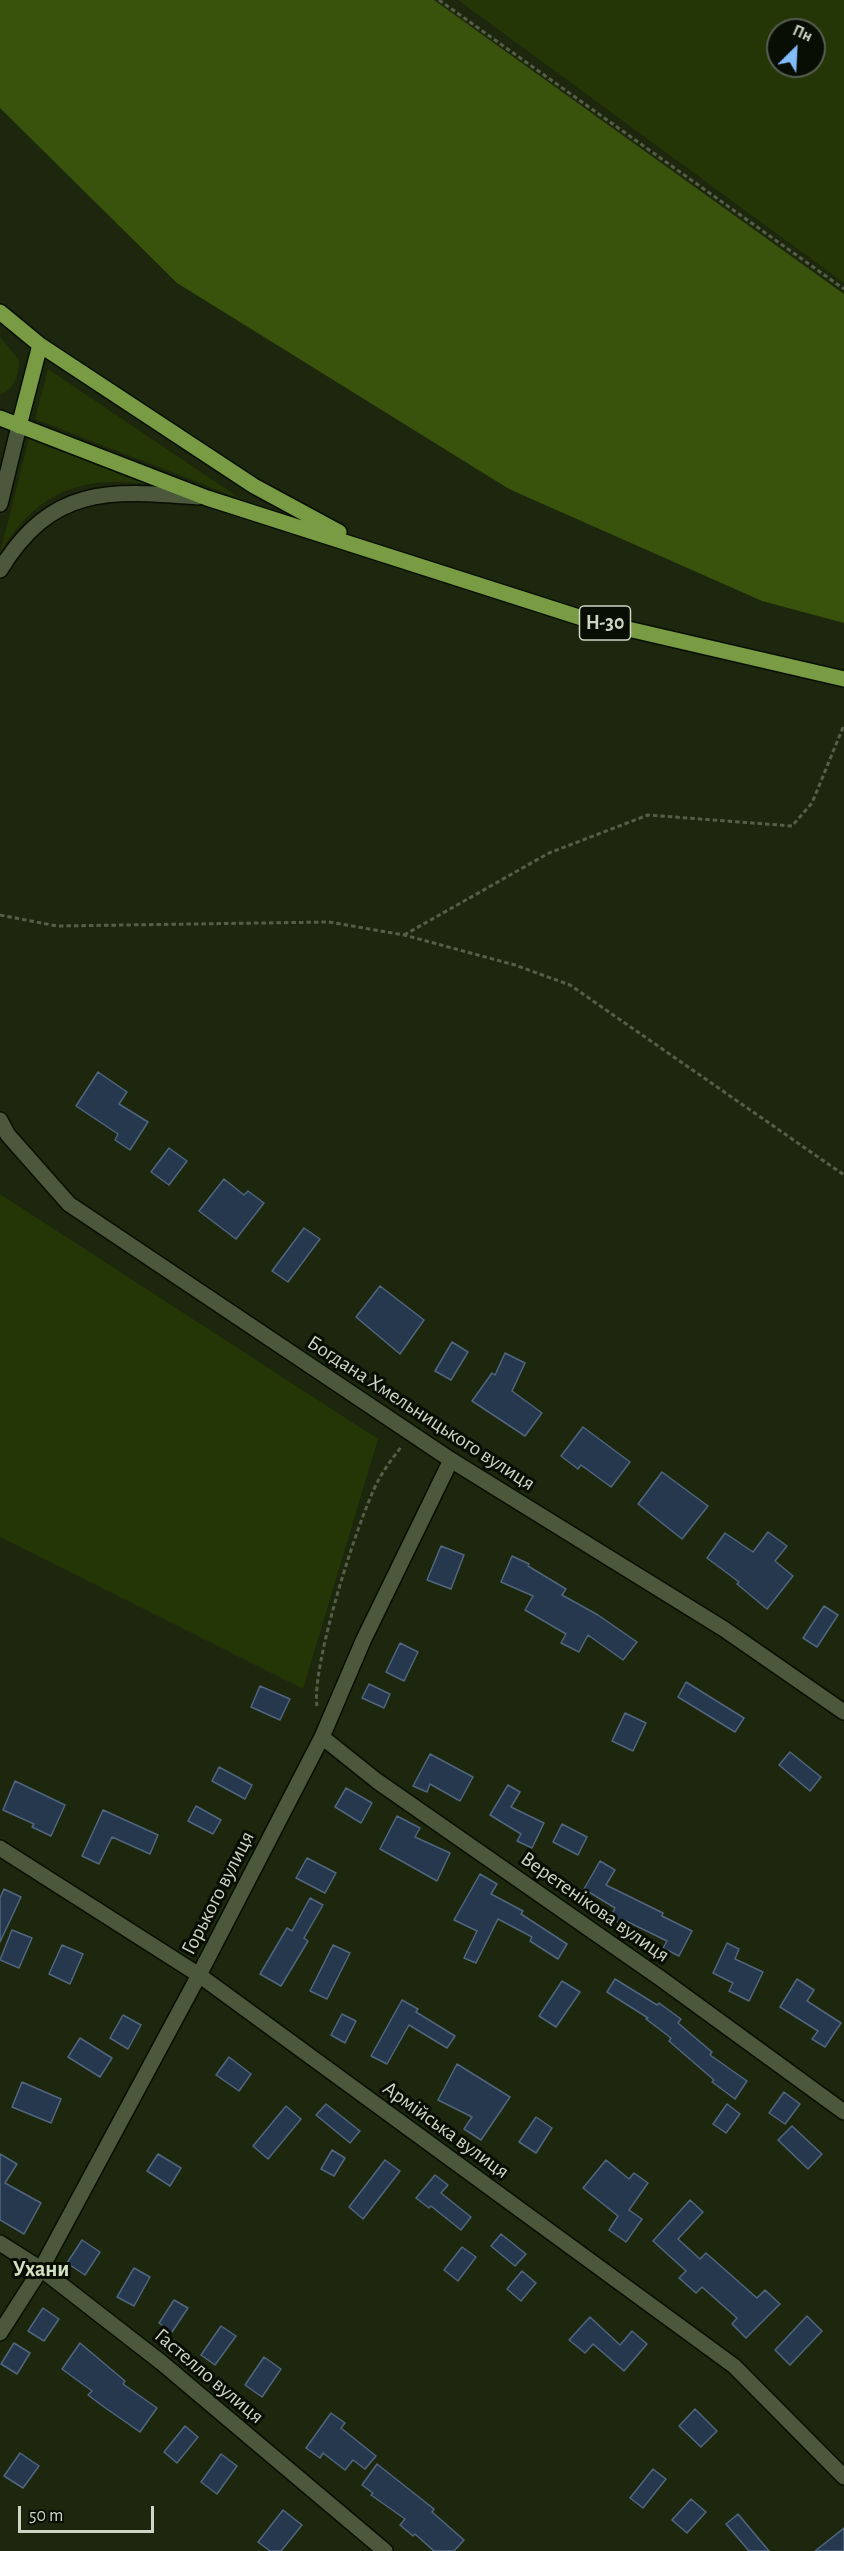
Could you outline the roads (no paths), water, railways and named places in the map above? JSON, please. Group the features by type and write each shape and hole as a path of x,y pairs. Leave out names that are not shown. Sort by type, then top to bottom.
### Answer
{"main road":[{"name":"Н-30","path":"0,312 40,345 254,486 370,549"},
{"path":"19,426 40,345"},
{"name":"Н-30","path":"0,418 207,498 585,619 844,679"}],"street":[{"path":"0,504 19,426"},
{"path":"0,570 15,546 37,524 61,508 94,496 131,492 207,498"},
{"name":"Богдана Хмельницького вулиця","path":"0,1120 9,1135 69,1204 451,1460 724,1629 844,1712"},
{"name":"Горького вулиця","path":"0,2333 40,2269 199,1975 322,1737 363,1641 451,1460"},
{"name":"Веретенікова вулиця","path":"322,1737 377,1781 660,1978 844,2112"},
{"name":"Армійська вулиця","path":"0,1848 199,1975 734,2367 844,2477"},
{"name":"Гастелло вулиця","path":"0,2243 40,2269 162,2363 385,2551"}],"district":[{"name":"Ухани","path":"41,2269"}]}
